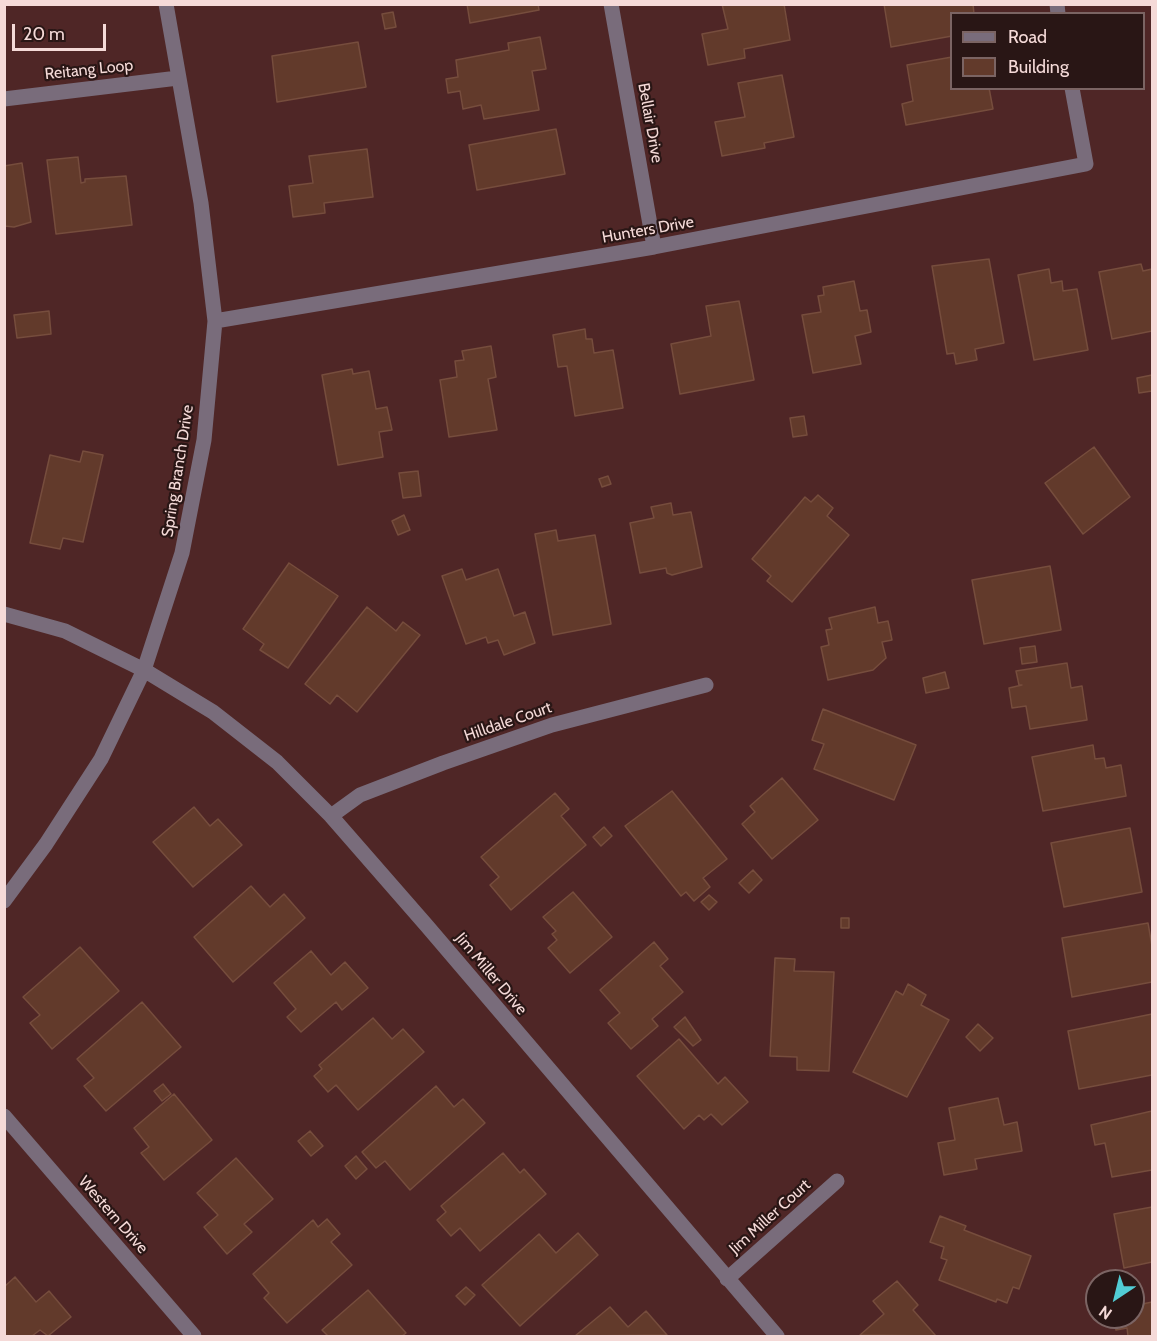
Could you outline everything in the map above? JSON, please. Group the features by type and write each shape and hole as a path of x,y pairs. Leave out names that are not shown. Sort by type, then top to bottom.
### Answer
{"street":[{"name":"Spring Branch Drive","path":"4,901 46,844 101,759 144,670 182,553 204,440 215,321 201,203 166,4"},
{"name":"Bellair Drive","path":"611,4 654,248"},
{"name":"Reitang Loop","path":"4,99 178,78"},
{"name":"Hunters Drive","path":"215,321 654,248 1086,164 1072,90"},
{"name":"Jim Miller Drive","path":"4,614 65,631 144,670 213,712 278,762 331,816 777,1336"},
{"name":"Hilldale Court","path":"331,816 360,795 443,763 552,726 706,685"},
{"name":"Western Drive","path":"4,1116 194,1336"},
{"name":"Jim Miller Court","path":"728,1279 837,1181"}],"building":[{"path":"467,4 538,4 539,10 470,23"},
{"path":"722,4 784,4 790,40 744,49 745,58 708,65 702,34 728,29"},
{"path":"884,4 973,4 974,12 950,12 950,36 891,47"},
{"path":"393,12 396,27 385,29 382,14"},
{"path":"540,37 546,69 532,71 539,110 484,119 481,105 463,109 460,91 448,93 446,79 458,77 456,60 509,50 508,43"},
{"path":"358,42 366,87 277,102 272,56"},
{"path":"950,57 950,90 989,90 993,109 906,125 902,104 913,101 907,65"},
{"path":"782,75 794,137 764,143 765,148 722,156 715,122 745,117 738,83"},
{"path":"556,129 565,174 477,190 469,145"},
{"path":"367,149 373,197 324,203 325,213 293,217 289,186 313,183 309,156"},
{"path":"78,157 81,183 85,182 85,179 126,176 132,225 56,234 47,160"},
{"path":"22,163 31,222 14,227 4,226 4,166"},
{"path":"989,259 1004,343 975,349 977,360 956,364 954,353 947,354 932,266"},
{"path":"1141,264 1143,271 1152,269 1152,331 1112,339 1099,272"},
{"path":"1049,269 1051,283 1062,281 1063,291 1077,289 1088,350 1034,360 1018,275"},
{"path":"854,281 860,311 867,310 871,332 855,336 861,364 813,373 802,315 821,312 818,296 824,295 823,287"},
{"path":"739,301 754,380 680,394 671,344 711,336 706,306"},
{"path":"49,311 51,334 17,338 14,315"},
{"path":"585,329 586,339 592,339 594,353 613,350 623,408 575,416 567,366 558,367 553,335"},
{"path":"491,346 496,377 488,379 497,430 449,437 440,380 457,377 455,361 464,360 462,351"},
{"path":"352,369 353,374 369,371 376,409 387,407 392,430 379,432 383,457 338,465 322,375"},
{"path":"1152,375 1152,391 1139,393 1137,378"},
{"path":"804,416 807,435 793,437 790,418"},
{"path":"1094,447 1130,497 1083,534 1045,483"},
{"path":"83,451 103,455 83,542 63,538 60,549 30,543 50,455 80,462"},
{"path":"418,471 421,496 403,498 399,473"},
{"path":"608,476 611,484 602,487 599,479"},
{"path":"818,495 833,508 827,516 849,535 792,602 767,581 771,576 752,559 805,497 811,502"},
{"path":"671,503 673,515 691,512 702,567 672,575 667,573 666,568 640,573 630,523 654,518 651,507"},
{"path":"404,515 410,530 398,535 392,521"},
{"path":"556,530 558,541 595,535 611,624 553,635 535,534"},
{"path":"289,563 338,596 288,668 260,650 264,644 243,629"},
{"path":"1050,566 1061,630 984,644 972,580"},
{"path":"462,569 466,580 498,569 514,616 525,612 535,643 504,655 498,640 488,643 486,637 466,644 442,576"},
{"path":"367,607 396,631 403,622 420,635 357,712 337,695 330,704 305,684"},
{"path":"875,607 878,623 888,621 892,640 882,642 886,658 873,670 828,680 821,647 829,645 826,630 832,629 829,618"},
{"path":"1035,646 1037,662 1022,664 1020,648"},
{"path":"1067,663 1071,688 1082,686 1087,720 1030,729 1026,706 1012,708 1009,688 1022,685 1019,685 1016,671"},
{"path":"945,672 949,688 926,693 923,678"},
{"path":"823,709 916,745 894,800 814,769 824,744 812,740"},
{"path":"1093,745 1095,759 1104,758 1106,768 1121,765 1126,796 1043,811 1032,757"},
{"path":"782,778 818,820 772,859 742,824 755,812 750,806"},
{"path":"672,791 727,859 703,878 710,887 694,901 686,892 681,896 625,826"},
{"path":"555,793 569,809 561,816 586,845 511,910 490,885 499,877 481,857"},
{"path":"194,807 210,826 218,819 242,845 193,887 153,842"},
{"path":"604,827 612,836 601,846 593,837"},
{"path":"1130,828 1142,892 1064,907 1051,843"},
{"path":"753,870 762,880 749,893 739,883"},
{"path":"251,886 270,907 284,894 305,918 233,982 194,937"},
{"path":"573,892 612,937 570,973 548,948 557,940 552,934 556,931 543,917"},
{"path":"709,895 717,902 709,910 701,902"},
{"path":"841,918 849,918 849,928 841,928"},
{"path":"1148,923 1152,946 1152,982 1072,997 1062,938"},
{"path":"654,942 668,959 660,966 683,992 652,1019 658,1026 631,1049 608,1023 620,1013 600,990"},
{"path":"80,947 119,991 52,1049 30,1023 40,1015 23,997"},
{"path":"311,951 331,975 345,962 368,988 342,1010 336,1002 301,1032 287,1017 296,1009 274,983"},
{"path":"775,958 795,959 794,971 834,972 829,1071 797,1070 797,1057 770,1056"},
{"path":"908,984 926,995 921,1005 949,1020 907,1097 853,1072 896,991 903,995"},
{"path":"142,1002 181,1047 106,1111 84,1086 94,1078 77,1059"},
{"path":"1152,1014 1152,1075 1079,1089 1068,1031"},
{"path":"685,1017 701,1040 693,1046 674,1027"},
{"path":"373,1018 392,1039 403,1029 424,1052 358,1110 336,1085 328,1092 314,1076 322,1069 319,1065"},
{"path":"978,1024 993,1038 980,1051 966,1037"},
{"path":"679,1039 718,1084 725,1077 748,1102 722,1125 711,1114 704,1120 699,1115 684,1129 637,1076"},
{"path":"163,1084 171,1094 162,1101 154,1091"},
{"path":"436,1086 454,1107 463,1099 485,1123 410,1190 385,1161 376,1168 362,1152"},
{"path":"174,1094 212,1140 164,1180 141,1153 149,1147 134,1128"},
{"path":"998,1098 1004,1125 1017,1122 1022,1151 975,1159 977,1169 944,1175 938,1143 955,1140 949,1108"},
{"path":"1152,1111 1152,1170 1112,1177 1105,1143 1095,1145 1091,1125"},
{"path":"310,1131 323,1146 311,1156 298,1141"},
{"path":"503,1153 520,1173 524,1169 546,1194 480,1251 460,1228 451,1236 437,1220 446,1212 441,1206"},
{"path":"356,1156 367,1169 356,1179 345,1166"},
{"path":"236,1158 273,1199 244,1224 252,1232 227,1254 204,1227 218,1215 197,1193"},
{"path":"1152,1207 1152,1262 1124,1268 1114,1214"},
{"path":"940,1216 966,1226 964,1230 1031,1256 1019,1289 1013,1287 1007,1303 997,1299 996,1302 939,1280 947,1260 941,1258 944,1247 930,1242"},
{"path":"327,1219 340,1234 331,1242 352,1265 287,1323 264,1298 269,1293 253,1274 313,1220 318,1227"},
{"path":"578,1233 598,1255 520,1326 482,1285 539,1234 556,1253"},
{"path":"15,1277 36,1302 49,1291 71,1317 48,1336 40,1330 32,1336 4,1336 4,1287"},
{"path":"897,1281 918,1305 913,1310 936,1336 860,1335 884,1314 873,1301"},
{"path":"466,1287 475,1295 465,1305 456,1296"},
{"path":"368,1290 406,1333 402,1336 328,1336 322,1330"},
{"path":"1152,1302 1152,1336 1128,1336 1127,1329 1145,1329 1145,1303"},
{"path":"610,1307 628,1327 646,1311 667,1335 575,1336"}]}
